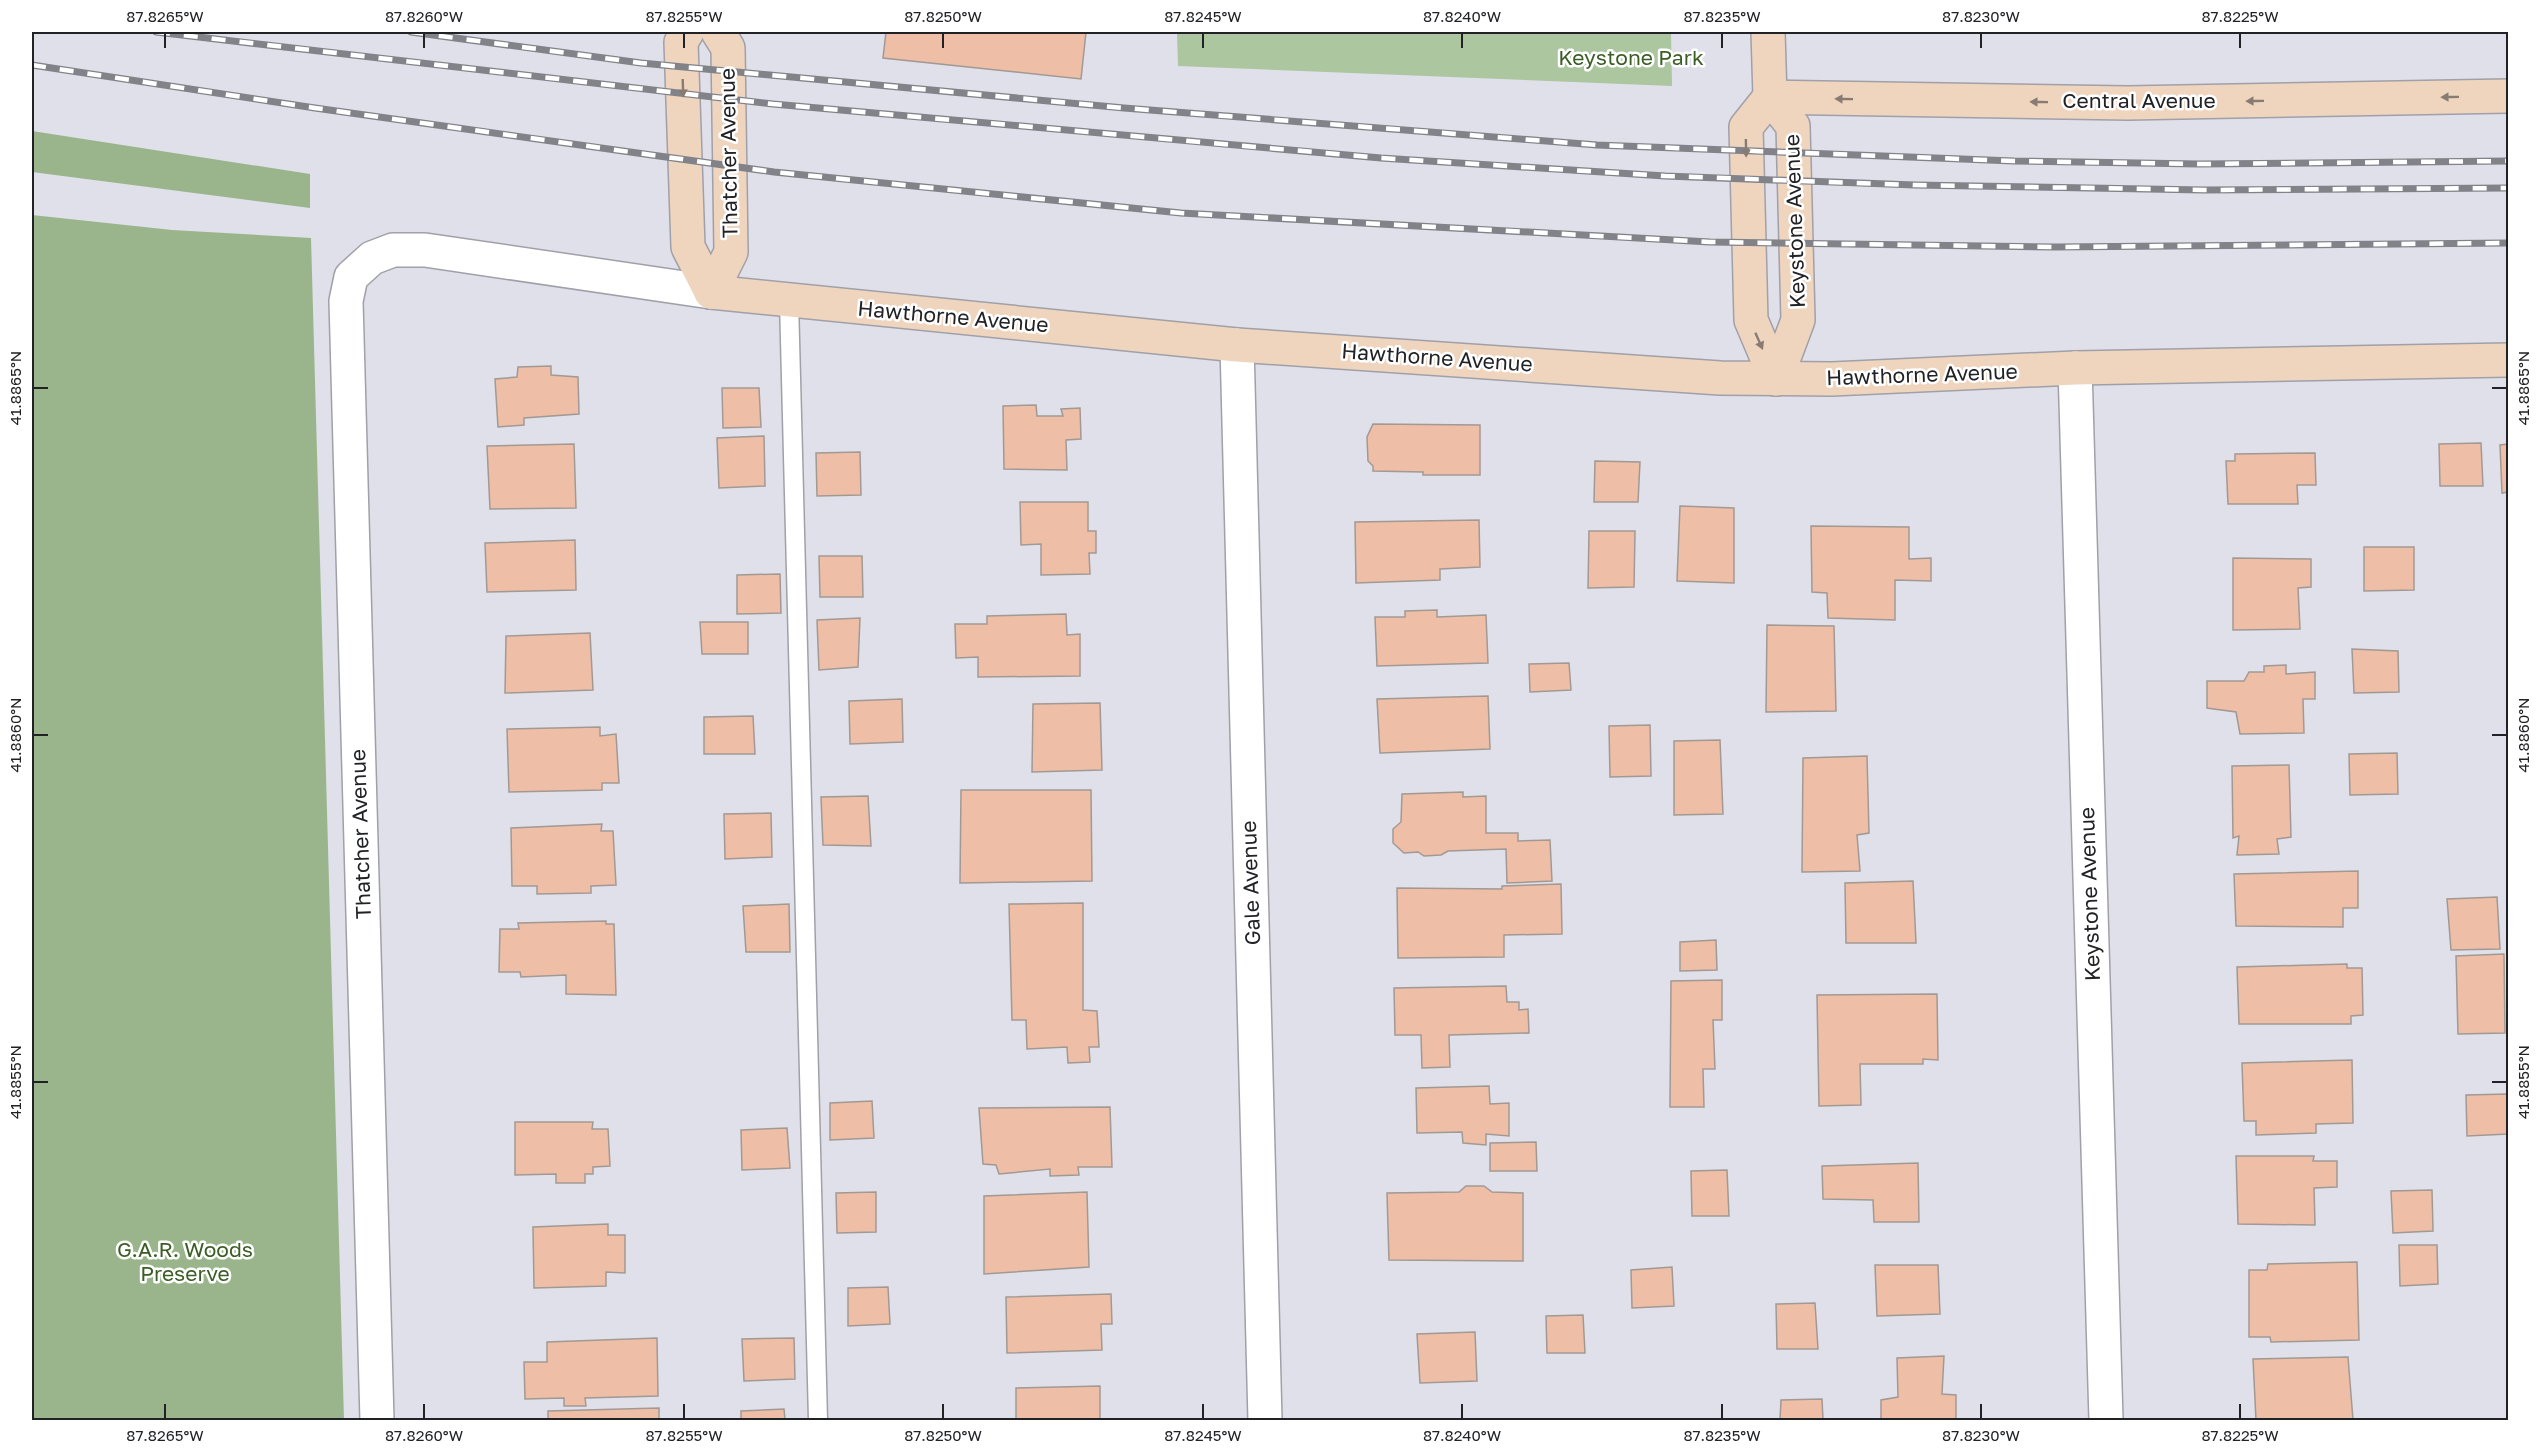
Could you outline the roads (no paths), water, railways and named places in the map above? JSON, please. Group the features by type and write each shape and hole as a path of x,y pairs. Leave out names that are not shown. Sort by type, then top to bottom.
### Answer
{"street":[{"name":"Thatcher Avenue","path":"687,32 681,42 688,247 711,292"},
{"name":"Thatcher Avenue","path":"711,292 731,252 728,48 718,32"},
{"path":"1768,32 1770,97"},
{"name":"Central Avenue","path":"1770,97 2128,103 2508,96"},
{"name":"Keystone Avenue","path":"1770,97 1793,126 1798,320 1776,379 1750,320 1746,127 1770,97"},
{"name":"Hawthorne Avenue","path":"372,258 393,250 425,250 711,292 789,301 1237,345 1720,378 1832,379 2075,368 2508,360"},
{"name":"Thatcher Avenue","path":"372,258 351,277 346,301 377,1420"},
{"name":"Gale Avenue","path":"1237,345 1265,1420"},
{"name":"Keystone Avenue","path":"2075,368 2106,1420"}],"lane":[{"path":"789,301 818,1420"}],"railway":[{"path":"156,32 773,104 1381,158 1665,176 1915,185 2204,190 2508,188"},
{"path":"411,32 641,63 1124,108 1597,145 2014,161 2199,164 2508,161"},
{"path":"32,65 315,108 774,172 1181,213 1710,242 2055,247 2508,243"}],"park label":[{"name":"Keystone Park","path":"1631,58"},
{"name":"G.A.R. Woods Preserve","path":"185,1262"}]}
